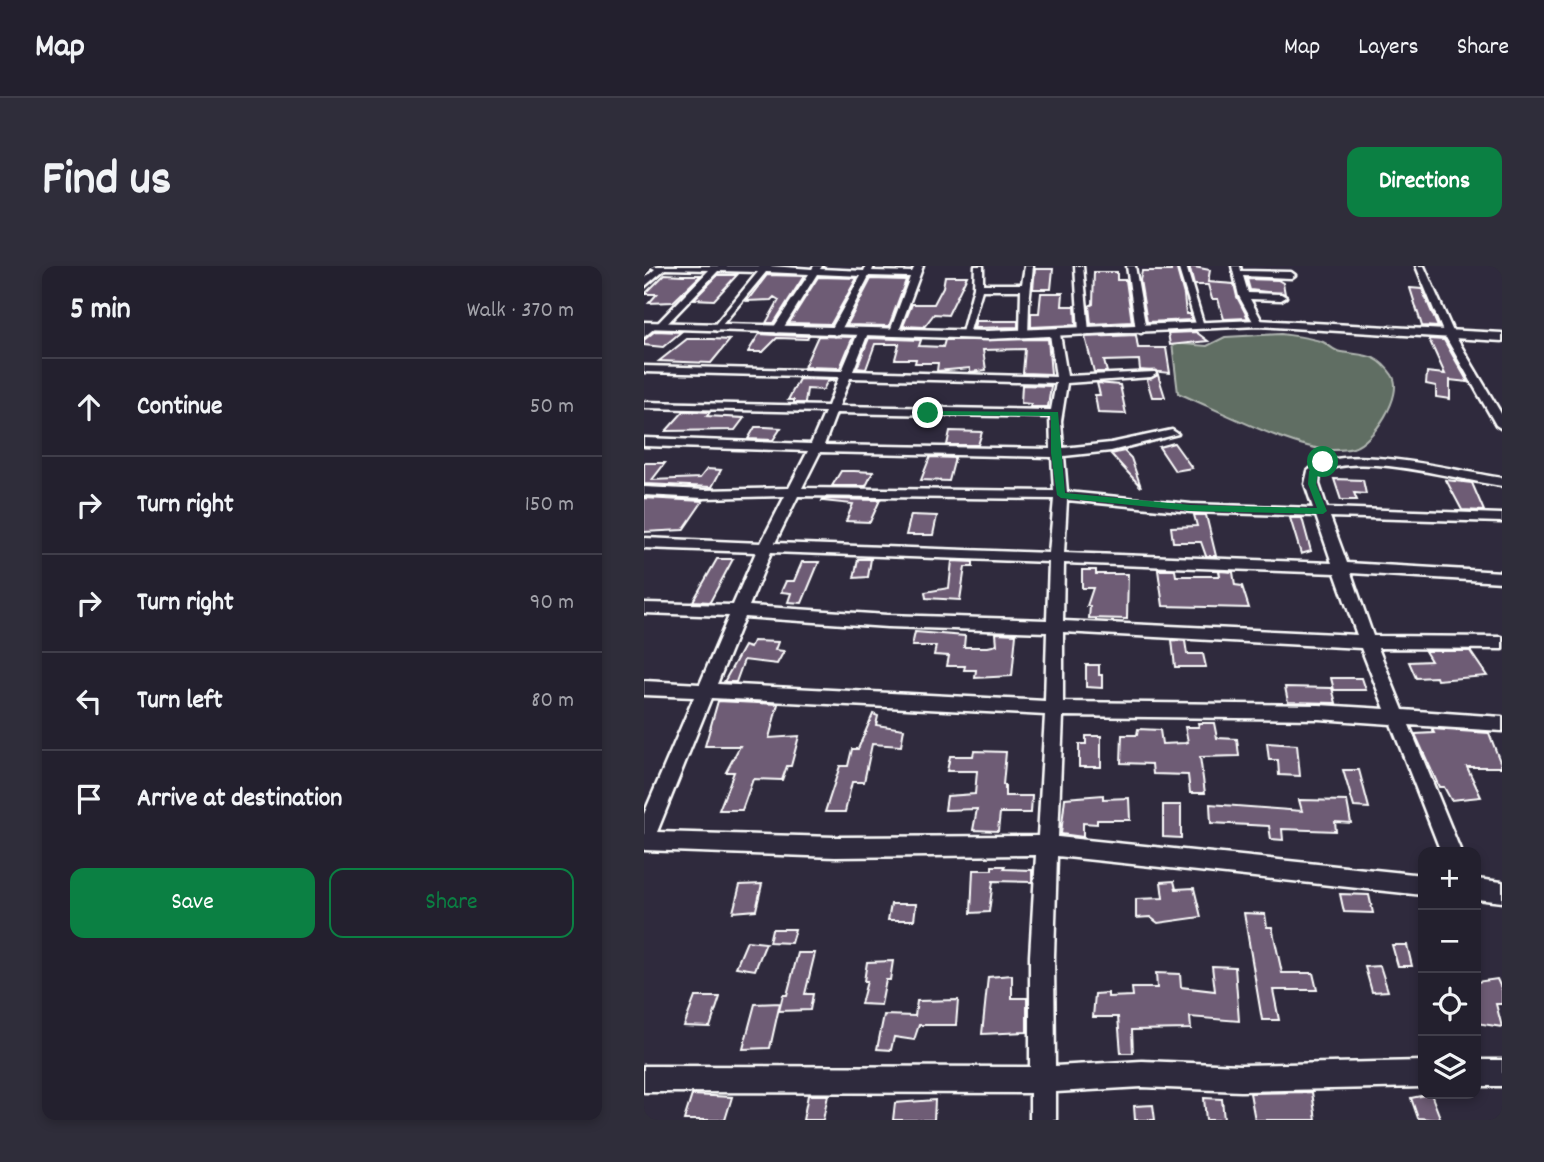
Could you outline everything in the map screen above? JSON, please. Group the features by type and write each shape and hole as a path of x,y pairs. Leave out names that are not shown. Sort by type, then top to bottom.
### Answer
{"street":[{"path":"653,266 917,271 894,334"},
{"path":"644,284 663,266"},
{"path":"964,334 978,287 979,266"},
{"path":"1025,334 1029,266"},
{"path":"1080,266 1084,332"},
{"path":"1131,266 1141,330"},
{"path":"1182,266 1201,324"},
{"path":"1410,266 1420,266 1449,334 1501,422"},
{"path":"651,328 716,267"},
{"path":"717,328 765,269"},
{"path":"777,330 816,269"},
{"path":"835,332 868,270"},
{"path":"1258,323 1244,296 1237,270 1291,275"},
{"path":"978,287 1027,287"},
{"path":"1244,296 1282,297"},
{"path":"651,328 894,334 1055,334 1258,323 1502,337"},
{"path":"863,333 816,448 765,548 644,839 835,847 1046,845 1418,884"},
{"path":"1043,1120 1042,956 1054,708 1055,559 1061,495 1055,453 1055,414 1062,380 1055,334"},
{"path":"644,369 1062,380 1151,374"},
{"path":"644,405 1055,414"},
{"path":"644,442 957,453 1055,453 1111,447 1172,434"},
{"path":"1449,847 1367,642 1312,484 1314,471 1323,462 1366,460 1502,482"},
{"path":"644,491 704,495 793,492 1061,495 1191,508 1502,518"},
{"path":"644,543 1343,568 1502,577"},
{"path":"644,608 1367,642 1502,643"},
{"path":"644,688 1054,708 1169,712 1318,712 1502,724"},
{"path":"1481,889 1502,891"},
{"path":"1481,1073 1502,1073"},
{"path":"644,1079 1044,1080 1142,1074 1241,1078 1418,1074"}],"green space":[{"path":"1281,334 1323,342 1338,351 1369,356 1381,362 1392,375 1395,383 1391,405 1378,427 1361,444 1351,449 1332,450 1298,443 1255,428 1178,393 1172,343 1207,346 1225,337"}],"building":[{"path":"1171,266 1176,266 1186,314 1190,314 1192,320 1147,322 1140,280 1142,271 1171,271"},
{"path":"1189,266 1210,270 1208,282 1234,284 1237,297 1248,318 1224,319 1218,299 1212,299 1208,285 1194,285"},
{"path":"1035,269 1053,269 1051,289 1033,289"},
{"path":"1094,272 1117,272 1117,280 1126,280 1132,322 1091,324 1089,306 1093,304"},
{"path":"665,274 701,275 673,302 649,303 657,294 645,294"},
{"path":"718,275 737,275 714,300 694,299"},
{"path":"767,275 804,276 774,323 766,323 779,300 774,297 771,300 747,301"},
{"path":"945,276 967,276 948,315 934,314 924,327 903,326 912,304 934,304 943,287"},
{"path":"818,277 857,278 831,324 789,323"},
{"path":"871,279 906,280 889,326 847,325"},
{"path":"1247,279 1278,280 1283,283 1285,294 1250,290"},
{"path":"1410,288 1422,289 1438,327 1422,326"},
{"path":"1041,293 1063,293 1062,306 1075,306 1076,325 1031,327 1031,313 1039,313"},
{"path":"976,321 1018,321 1018,327 974,328"},
{"path":"655,331 681,332 663,347 644,345 644,340"},
{"path":"1196,332 1208,341 1170,345 1168,333"},
{"path":"759,334 809,336 807,339 777,338 763,352 748,352"},
{"path":"1136,335 1138,348 1166,348 1170,373 1140,370 1139,360 1104,361 1107,372 1094,372 1085,337"},
{"path":"818,336 853,337 840,368 804,367"},
{"path":"869,338 921,340 919,346 943,347 945,340 1048,339 1051,374 1023,373 1025,349 983,350 986,370 970,372 970,368 937,371 938,363 915,363 916,359 895,359 899,344 875,344 866,369 857,368"},
{"path":"687,339 730,340 711,363 659,361"},
{"path":"1429,339 1444,340 1468,382 1450,380 1450,399 1436,397 1436,386 1426,384 1427,372 1445,374"},
{"path":"1158,375 1165,397 1152,397 1147,380"},
{"path":"799,379 835,380 827,382 823,390 807,389 805,403 794,403 794,400 788,400"},
{"path":"1097,383 1120,385 1126,414 1098,413 1095,395 1100,395"},
{"path":"1022,385 1051,386 1048,407 1030,407 1031,404 1021,403"},
{"path":"684,411 710,412 707,416 744,418 735,430 666,431"},
{"path":"755,427 781,428 773,440 748,439"},
{"path":"950,431 982,432 978,445 947,445"},
{"path":"1174,443 1192,468 1175,471 1159,447"},
{"path":"1124,451 1131,458 1141,487 1111,454"},
{"path":"930,457 955,458 949,481 921,480"},
{"path":"644,463 665,463 652,480 700,478 707,469 721,470 712,487 644,484"},
{"path":"841,471 873,472 866,486 832,486"},
{"path":"1334,479 1363,480 1366,494 1354,493 1357,500 1341,500"},
{"path":"1446,480 1472,483 1484,511 1462,510"},
{"path":"644,498 703,501 683,530 644,532"},
{"path":"880,500 870,522 846,521 853,504 822,501"},
{"path":"911,515 937,516 933,535 906,535"},
{"path":"1194,515 1206,515 1216,556 1206,556 1201,542 1173,542 1171,527 1197,526"},
{"path":"1290,518 1302,518 1311,551 1301,554"},
{"path":"717,559 733,559 710,602 693,601"},
{"path":"858,559 871,559 868,577 854,578"},
{"path":"952,561 973,562 973,567 965,567 960,600 926,598 925,592 949,588"},
{"path":"802,562 819,562 802,603 788,602 791,593 781,592 786,581 794,581"},
{"path":"1082,570 1096,570 1096,574 1128,574 1127,619 1089,618 1090,606 1087,606 1093,588 1082,588"},
{"path":"1158,570 1175,570 1176,576 1220,576 1219,571 1233,572 1235,585 1242,586 1249,608 1163,606"},
{"path":"915,632 965,636 964,647 997,645 996,633 1016,634 1012,676 975,678 976,670 964,670 965,666 947,666 949,656 934,655 936,646 912,646"},
{"path":"1172,640 1185,641 1187,654 1203,654 1206,667 1175,667"},
{"path":"753,641 778,642 775,650 784,651 777,664 744,660 736,682 724,682 744,646 750,648"},
{"path":"1425,651 1470,651 1487,676 1437,680 1436,677 1416,678 1409,662 1431,661"},
{"path":"1086,665 1099,665 1102,688 1086,687"},
{"path":"1331,678 1362,678 1366,690 1334,690"},
{"path":"1285,687 1332,688 1336,703 1288,702"},
{"path":"718,701 778,704 769,738 799,736 791,766 787,766 782,780 753,779 742,810 719,810 734,772 726,772 740,746 705,746"},
{"path":"873,714 878,716 876,725 904,729 901,746 872,744 864,782 852,782 845,812 825,812 840,766 848,766 852,749 858,749"},
{"path":"1198,723 1214,723 1217,738 1237,739 1239,756 1200,757 1205,793 1190,793 1188,775 1153,774 1152,764 1121,763 1122,735 1137,735 1138,729 1160,730 1162,744 1185,743 1188,742 1185,727 1199,727"},
{"path":"1432,729 1489,733 1502,767 1467,767 1481,797 1451,800 1444,787 1439,787 1415,734 1434,733"},
{"path":"1086,736 1101,736 1101,767 1079,767 1079,744 1086,744"},
{"path":"1267,743 1297,745 1300,776 1279,775 1278,760 1269,760"},
{"path":"974,751 1006,752 1003,785 1005,796 1032,796 1031,813 1000,813 998,831 973,830 977,809 945,810 947,796 975,794 977,771 947,771 950,756 973,756"},
{"path":"1343,770 1359,770 1369,808 1354,807"},
{"path":"1103,795 1103,799 1129,798 1130,820 1097,820 1097,824 1083,823 1083,837 1061,834 1065,798"},
{"path":"1299,800 1347,801 1351,823 1335,822 1336,831 1282,829 1283,840 1271,839 1269,826 1211,823 1210,804 1302,811"},
{"path":"1163,805 1181,805 1181,838 1163,837"},
{"path":"992,866 1032,870 1032,882 993,881 989,912 971,913 973,870 992,870"},
{"path":"1174,881 1176,889 1194,888 1201,917 1158,923 1150,917 1136,918 1136,899 1163,898 1161,882"},
{"path":"762,884 756,910 733,912 740,885"},
{"path":"1340,894 1369,895 1373,913 1344,912"},
{"path":"891,904 916,904 914,920 888,920"},
{"path":"1244,913 1265,914 1267,927 1272,927 1282,973 1313,973 1317,990 1273,990 1279,1020 1262,1020"},
{"path":"772,929 795,929 791,943 769,942"},
{"path":"747,941 766,943 755,970 736,967"},
{"path":"1392,945 1407,945 1412,966 1398,966"},
{"path":"798,953 815,953 805,994 813,994 810,1010 779,1011 783,995 787,995"},
{"path":"893,961 890,980 886,980 881,1005 861,1004 867,981 864,981 867,962"},
{"path":"1212,966 1235,967 1239,1021 1190,1017 1191,1029 1132,1030 1133,1053 1121,1053 1118,1017 1093,1017 1095,994 1108,993 1108,997 1133,996 1132,988 1157,988 1156,973 1180,974 1181,987 1215,991"},
{"path":"1380,966 1388,991 1372,992 1365,967"},
{"path":"1012,975 1012,998 1027,998 1027,1032 982,1034 988,977"},
{"path":"1497,979 1502,990 1502,1004 1496,1004 1502,1027 1481,1024 1481,981"},
{"path":"695,997 720,997 710,1027 684,1026"},
{"path":"958,1000 956,1025 919,1025 914,1040 894,1037 891,1050 877,1049 884,1015 915,1016 917,1001"},
{"path":"780,1003 770,1048 743,1049 755,1004"},
{"path":"1312,1092 1316,1120 1255,1120 1250,1093"},
{"path":"692,1095 732,1097 725,1120 684,1120"},
{"path":"808,1095 828,1095 823,1120 803,1120"},
{"path":"1204,1098 1222,1099 1224,1120 1206,1120"},
{"path":"1411,1098 1433,1099 1441,1120 1418,1118"},
{"path":"935,1100 934,1120 893,1120 895,1103"},
{"path":"1153,1105 1155,1120 1135,1120 1134,1106"}],"route":[{"path":"928,413 1055,414 1055,453 1061,495 1191,508 1323,511 1312,484 1314,471 1323,462"}]}
